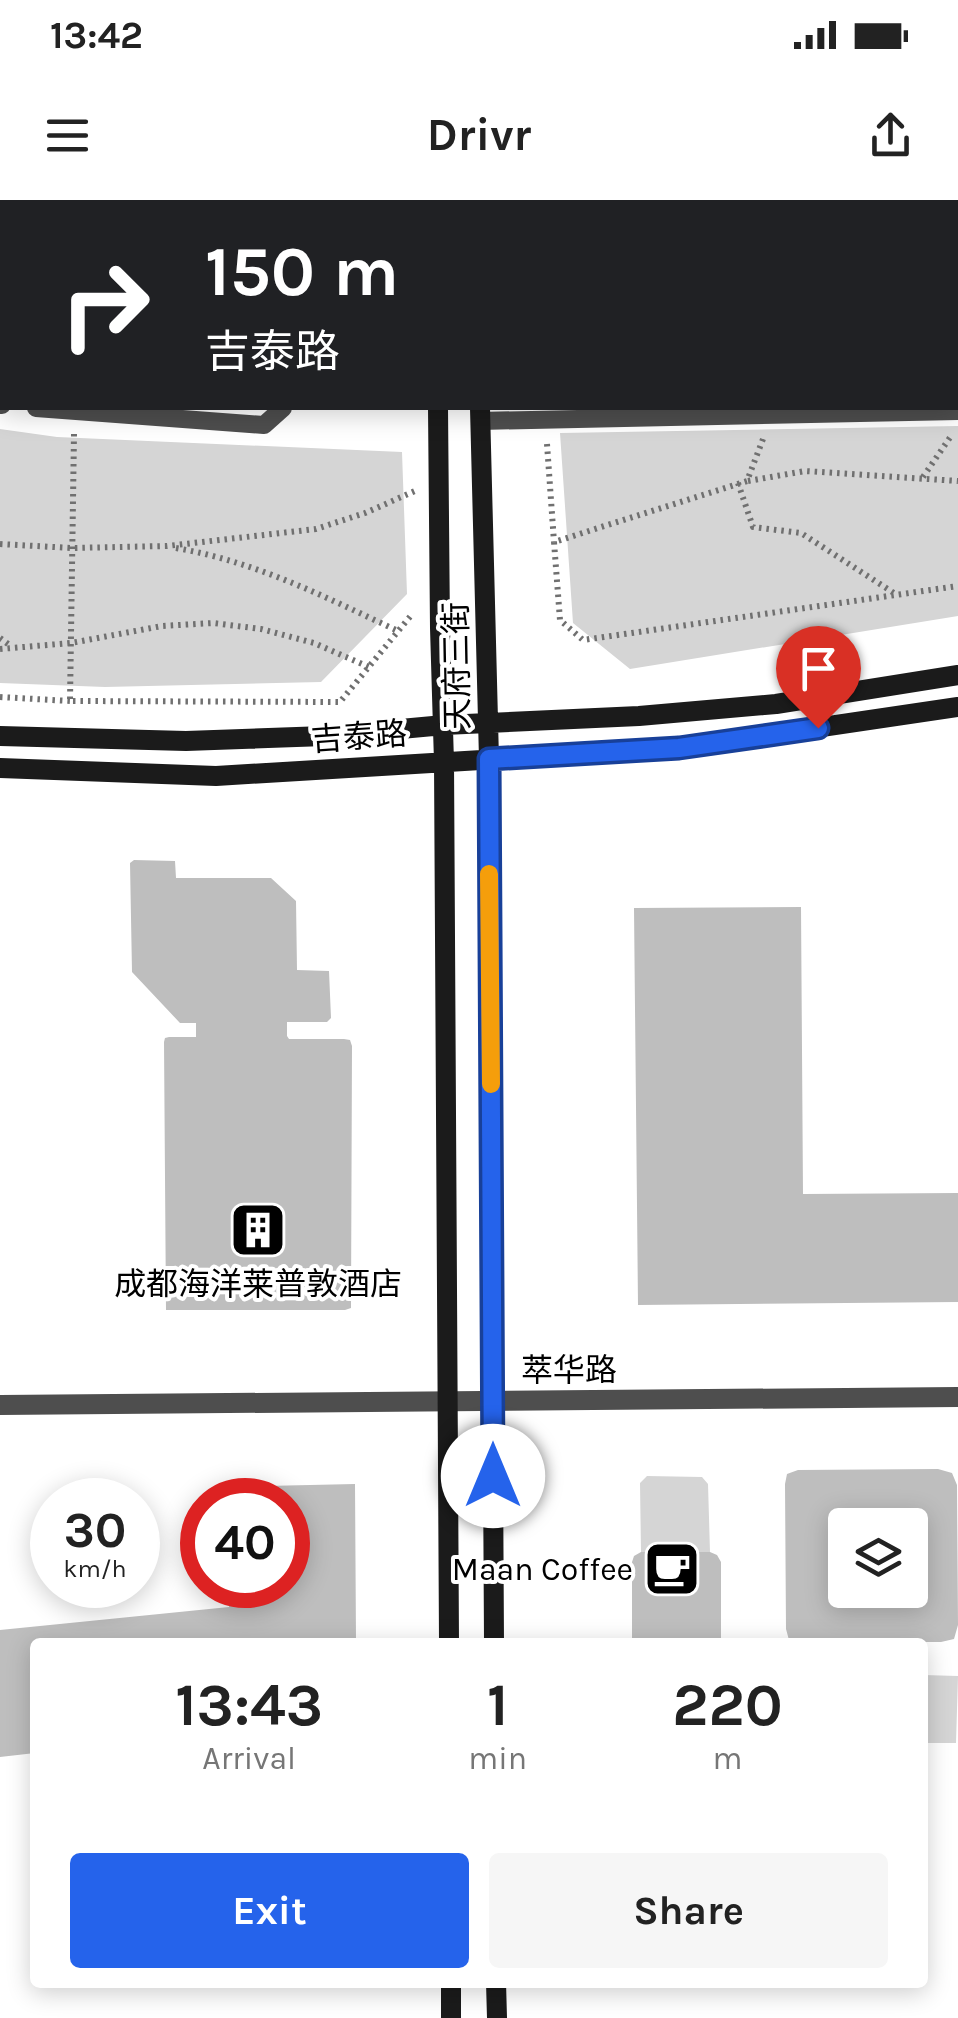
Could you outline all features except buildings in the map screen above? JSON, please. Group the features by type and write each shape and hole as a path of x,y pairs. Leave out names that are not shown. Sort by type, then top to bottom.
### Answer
{"street":[{"name":"天府三街","path":"438,410 444,725 449,1638"},
{"name":"天府三街","path":"480,414 489,759 494,1638"},
{"name":"吉泰路","path":"0,736 186,740 325,736 776,704 958,675"},
{"name":"吉泰路","path":"0,768 216,776 679,748 958,707"},
{"name":"萃华路","path":"0,1405 958,1397"},
{"path":"451,1988 452,2018"},
{"path":"496,1988 496,2018"}],"lane":[{"path":"75,410 264,426 281,410"},
{"path":"480,414 545,420 958,411"}],"path":[{"path":"70,701 75,410"},
{"path":"792,414 767,430 743,482 754,527 801,533 898,595"},
{"path":"545,420 560,620 583,640 958,586"},
{"path":"923,477 958,426"},
{"path":"554,542 743,482 805,470 958,481"},
{"path":"0,544 72,548 167,546 316,529 416,490 416,510"},
{"path":"167,546 218,555 287,580 398,631"},
{"path":"0,697 340,702 417,608"},
{"path":"0,649 71,644 162,626 213,624 261,628 370,667"},
{"path":"0,638 13,648"}],"shaded area":[{"path":"958,426 958,616 630,669 573,623 560,433"},
{"path":"0,429 57,437 402,452 407,594 321,682 105,687 0,683"},
{"path":"647,1476 702,1477 708,1484 710,1552 641,1552 640,1483"},
{"path":"928,1675 958,1676 956,1743 928,1743"}],"slow traffic":[{"path":"489,874 491,1084"}],"place":[{"name":"成都海洋莱普敦酒店","path":"258,1230"},
{"name":"Maan Coffee","path":"672,1569"}],"route":[{"path":"493,1476 489,759 679,748 818,728"}]}
